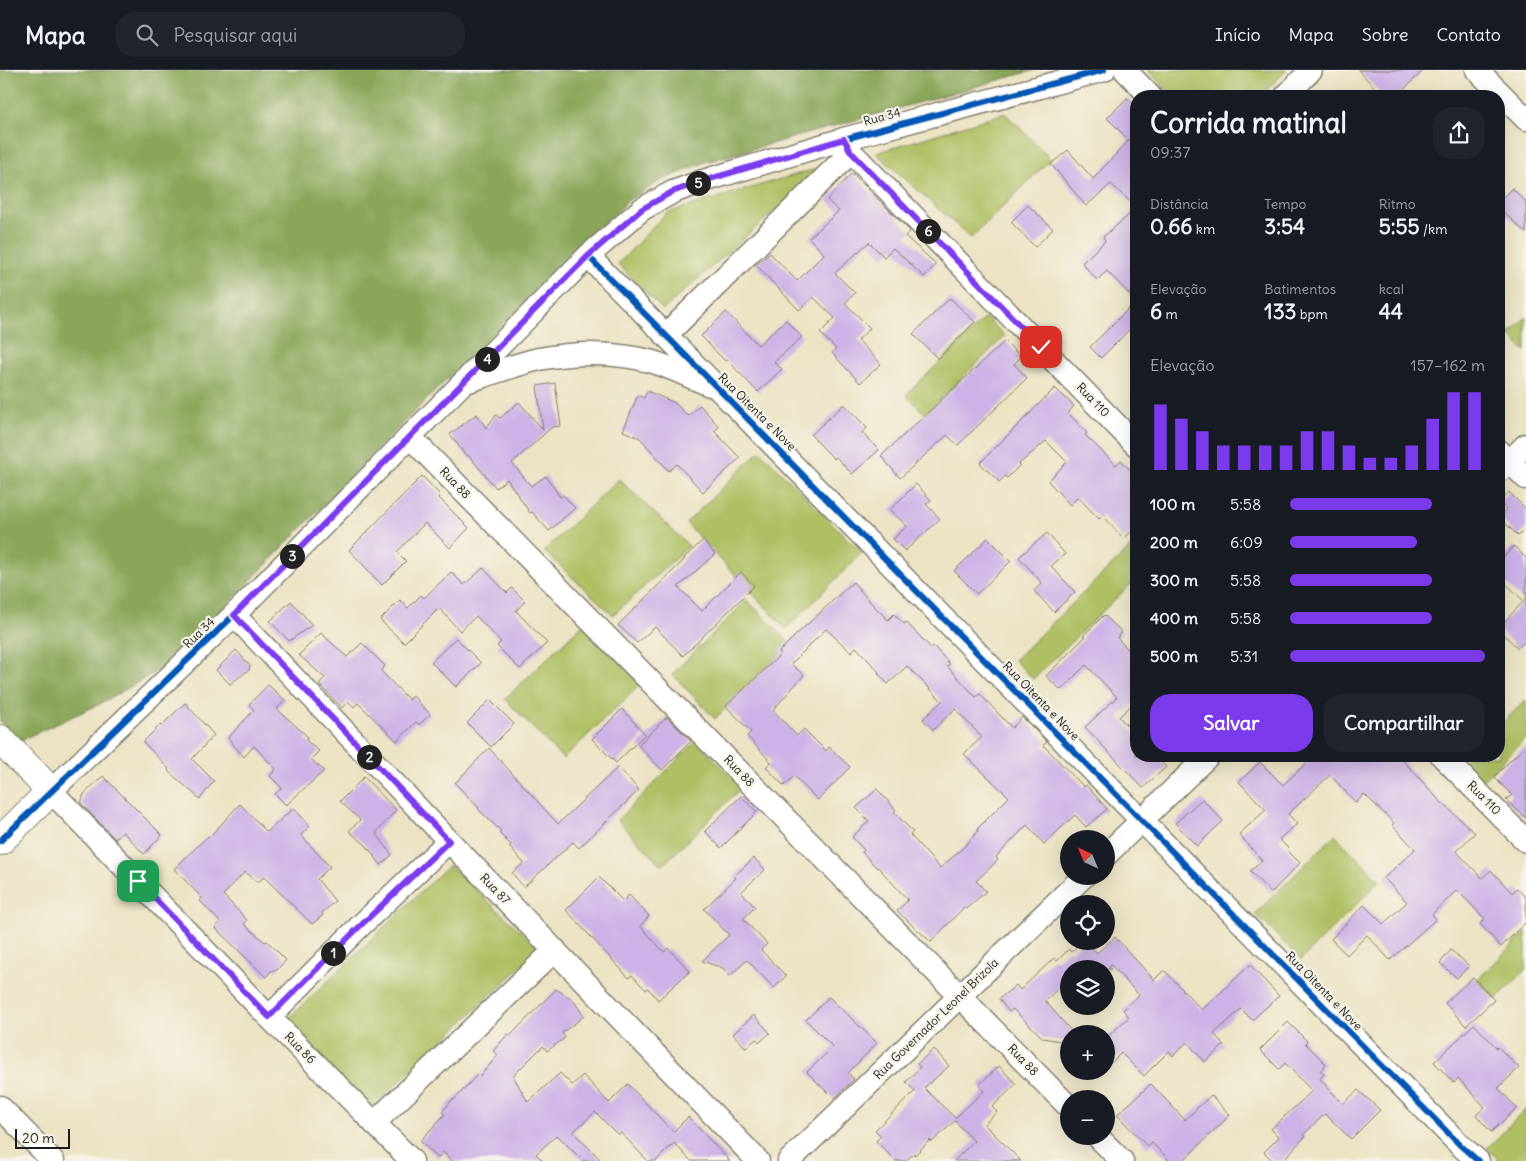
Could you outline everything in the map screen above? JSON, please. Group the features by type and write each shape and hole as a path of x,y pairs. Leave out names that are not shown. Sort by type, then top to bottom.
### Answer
{"street":[{"name":"Rua 34","path":"0,841 234,615 588,256 642,209 672,192 703,181 847,145 1104,70"},
{"path":"1125,70 1144,90"},
{"path":"1292,90 1311,70"},
{"path":"1477,70 1497,90"},
{"path":"1505,98 1526,119"},
{"path":"666,335 847,145"},
{"name":"Rua 110","path":"847,145 1130,439"},
{"name":"Rua Oitenta e Nove","path":"588,256 1353,1037 1478,1161"},
{"path":"462,384 540,359 571,355 613,355 653,362 720,390"},
{"name":"Rua 88","path":"410,436 1060,1098"},
{"path":"1505,459 1526,445"},
{"path":"1505,463 1526,478"},
{"name":"Rua 87","path":"234,615 758,1161"},
{"name":"Rua 86","path":"0,739 269,1017 412,1161"},
{"path":"1115,846 1202,762"},
{"name":"Rua 110","path":"1448,762 1526,841"},
{"path":"269,1017 449,841"},
{"name":"Rua Governador Leonel Brizola","path":"789,1161 1075,885"},
{"path":"374,1123 555,950"},
{"path":"0,1107 53,1161"},
{"path":"1106,1145 1122,1161"}],"green space":[{"path":"0,70 1035,70 706,162 662,180 630,199 406,420 171,663 102,703 19,741 0,722"},
{"path":"1147,70 1287,70 1266,90 1167,90"},
{"path":"1005,113 1051,159 971,238 876,153"},
{"path":"825,166 663,310 618,264 666,213"},
{"path":"986,317 1005,336 925,414 906,395"},
{"path":"1526,317 1526,352 1509,334"},
{"path":"760,451 862,553 786,629 686,523"},
{"path":"619,479 689,546 613,615 544,551"},
{"path":"1130,548 1130,585 1033,679 1014,660"},
{"path":"747,600 791,644 715,719 672,674"},
{"path":"583,624 641,684 563,759 505,699"},
{"path":"1526,700 1526,738 1505,759 1505,720"},
{"path":"696,741 742,787 662,866 617,820"},
{"path":"1464,762 1501,762 1482,781"},
{"path":"1335,835 1380,881 1301,960 1255,914"},
{"path":"449,865 540,949 371,1108 286,1021"},
{"path":"1526,932 1526,970 1496,999 1477,980"},
{"path":"1526,1109 1526,1161 1500,1161 1487,1148"}],"building":[{"path":"1358,70 1424,70 1403,90 1377,90"},
{"path":"1127,98 1130,101 1130,201 1111,184 1086,206 1051,164 1068,150 1093,179 1129,140 1107,118"},
{"path":"852,173 910,231 905,236 936,264 924,277 893,248 884,257 869,242 835,273 855,293 845,303 870,328 858,340 881,364 860,383 832,353 836,349 820,333 835,318 813,297 799,310 756,265 770,253 797,281 824,254 809,238 839,211 827,200"},
{"path":"1512,188 1526,202 1526,233 1505,214 1505,195"},
{"path":"1028,205 1053,229 1035,247 1011,222"},
{"path":"1130,214 1130,295 1107,271 1097,280 1082,263 1105,241 1103,237"},
{"path":"950,298 975,322 938,359 913,334"},
{"path":"1130,307 1130,329 1101,358 1090,347"},
{"path":"726,312 758,345 786,320 802,337 774,362 782,369 758,392 701,336"},
{"path":"1005,341 1021,357 1014,364 1027,378 958,445 947,435 900,478 881,456"},
{"path":"555,383 561,426 552,427 512,463 531,486 546,476 560,497 563,495 575,508 549,531 532,512 530,513 507,479 496,488 468,455 466,456 450,434 477,414 486,428 496,415 500,418 519,402 543,430 537,386"},
{"path":"1055,388 1074,406 1068,413 1087,433 1085,435 1116,465 1121,460 1130,470 1130,533 1124,539 1102,516 1099,519 1078,497 1070,505 1048,481 1067,462 1046,441 1019,464 1007,478 1005,476 999,482 980,463"},
{"path":"647,391 675,403 688,416 700,405 719,427 714,431 740,458 703,492 677,464 669,471 640,438 623,431 638,395 644,398"},
{"path":"844,404 867,428 862,433 879,450 852,474 836,457 834,459 811,435"},
{"path":"422,476 440,495 438,497 469,528 450,548 425,523 397,552 406,561 382,585 349,550"},
{"path":"916,484 931,500 926,504 940,519 905,551 893,539 907,526 890,510"},
{"path":"1509,492 1526,509 1526,528 1518,536 1505,523 1505,496"},
{"path":"1047,533 1065,554 1051,566 1075,592 1054,612 1034,591 1042,583 1019,557"},
{"path":"988,538 1011,561 977,594 954,571"},
{"path":"703,540 715,554 678,587 702,611 741,572 754,586 683,656 655,627 637,643 618,625"},
{"path":"1514,546 1526,558 1526,640 1518,648 1505,636 1505,621 1524,601 1505,583 1505,556"},
{"path":"483,568 507,593 512,588 525,601 516,611 547,643 520,669 497,646 501,642 476,616 460,631 439,608 404,643 380,620 400,600 408,608 421,595 424,598 451,572 464,585"},
{"path":"853,582 888,620 894,614 904,624 906,622 931,648 933,646 950,664 947,666 976,697 980,694 1012,728 1022,717 1047,742 1043,745 1084,787 1086,785 1107,809 1086,827 1075,815 1044,844 1027,825 996,857 998,860 976,881 986,891 966,909 964,907 931,942 897,911 908,900 862,852 864,850 852,837 869,821 856,808 877,789 896,810 894,812 913,832 910,835 940,868 964,847 978,831 977,829 1009,797 964,754 982,737 955,709 933,730 923,719 942,701 907,666 888,684 856,647 851,652 826,629 791,664 804,675 773,710 797,736 804,729 826,751 829,747 850,767 818,800 794,776 784,786 766,767 771,762 747,736 751,732 726,706 781,654 779,652 797,634"},
{"path":"291,601 312,625 289,641 270,621"},
{"path":"1104,615 1122,632 1117,638 1130,651 1130,707 1119,717 1130,729 1130,762 1161,762 1166,767 1143,788 1085,727 1117,697 1086,665 1061,690 1046,676 1085,637 1083,636"},
{"path":"321,633 347,657 362,643 385,666 381,671 409,700 413,696 430,714 419,725 416,722 397,741 358,703 354,707 348,701 342,708 319,684 325,678 299,655"},
{"path":"456,638 481,663 456,687 431,662"},
{"path":"236,650 250,666 250,669 230,684 216,670"},
{"path":"268,685 285,700 277,709 308,737 306,740 319,751 311,759 324,771 286,805 275,794 282,788 270,776 276,769 254,746 244,757 228,738 254,710 249,704"},
{"path":"490,700 514,724 491,747 467,723"},
{"path":"185,703 214,735 192,759 214,781 200,799 168,771 169,769 143,742"},
{"path":"622,709 645,734 616,763 592,739"},
{"path":"667,717 691,741 662,770 638,745"},
{"path":"1526,745 1526,818 1506,800 1512,795 1494,777"},
{"path":"489,748 558,824 618,767 639,790 579,848 573,842 524,887 512,873 524,863 509,847 511,845 499,833 501,831 455,783"},
{"path":"1260,762 1283,785 1308,762 1404,762 1438,799 1475,833 1456,851 1482,878 1491,870 1512,893 1517,888 1526,898 1526,922 1501,947 1480,924 1485,919 1457,890 1432,914 1436,919 1390,960 1367,935 1347,955 1331,939 1364,905 1383,924 1407,902 1384,878 1415,849 1392,825 1394,823 1364,794 1356,803 1330,775 1288,814 1297,824 1279,839 1300,863 1271,893 1250,871 1262,861 1239,834 1266,810 1239,782"},
{"path":"103,776 162,835 144,854 123,832 115,839 81,803 84,794"},
{"path":"364,777 396,810 376,833 392,855 381,865 366,845 349,831 360,820 340,801"},
{"path":"741,796 757,812 721,848 705,831"},
{"path":"1202,799 1223,821 1197,846 1175,823"},
{"path":"240,804 267,832 294,808 310,826 301,835 330,867 317,879 335,901 312,924 264,877 258,882 245,872 223,895 247,920 244,924 265,942 267,941 286,960 277,970 272,970 266,977 215,928 220,922 200,901 202,898 174,869 209,837"},
{"path":"754,858 765,870 741,892 755,907 743,919 767,944 761,950 786,976 774,988 747,960 730,976 723,968 702,961 729,935 704,909 736,878 734,876"},
{"path":"599,877 623,901 629,895 649,916 640,926 664,952 668,948 690,971 658,1000 648,988 646,990 632,975 629,978 566,910"},
{"path":"1115,937 1154,980 1164,970 1202,1010 1250,965 1279,996 1252,1020 1241,1009 1214,1034 1224,1045 1205,1062 1187,1042 1173,1056 1169,1051 1144,1076 1121,1053 1115,1059 1115,1030 1129,1017 1123,1010 1139,995 1115,969 1115,960 1060,960 1060,987 1045,1001 1066,1025 1060,1025 1060,1041 1043,1038 1013,1009 1009,1012 999,999 1016,985 1020,990 1054,958 1057,961 1068,950 1071,952 1073,950 1094,950 1097,953 1100,950 1115,950"},
{"path":"1451,950 1469,966 1457,978 1440,963"},
{"path":"1473,977 1494,1000 1466,1026 1445,1003"},
{"path":"556,989 573,1000 584,1016 562,1033 565,1038 547,1051 543,1046 513,1076 528,1102 560,1073 572,1085 583,1075 609,1103 628,1084 673,1132 688,1117 730,1161 691,1161 674,1143 656,1161 648,1161 621,1133 618,1135 595,1112 573,1132 602,1161 583,1161 557,1135 536,1154 543,1161 452,1161 443,1152 438,1158 420,1141 445,1114 442,1112 453,1099 478,1074 480,1076 498,1055 493,1051 508,1034 510,1036"},
{"path":"829,997 877,1043 848,1073 854,1079 834,1099 807,1072 833,1047 806,1020"},
{"path":"754,1015 770,1033 760,1042 756,1039 746,1048 733,1034"},
{"path":"1288,1022 1326,1064 1320,1071 1324,1074 1320,1079 1343,1104 1358,1090 1380,1110 1351,1139 1325,1114 1303,1135 1305,1137 1282,1161 1273,1161 1264,1152 1279,1137 1271,1129 1312,1091 1285,1063 1279,1069 1260,1050"},
{"path":"1474,1024 1519,1068 1498,1088 1517,1108 1491,1132 1476,1115 1485,1107 1458,1078 1454,1083 1434,1062"},
{"path":"934,1049 949,1066 924,1088 955,1118 984,1091 979,1085 999,1066 1016,1084 992,1107 997,1112 984,1124 1021,1161 954,1161 974,1141 955,1121 932,1142 930,1140 906,1161 896,1161 876,1141 881,1136 875,1130 915,1091 906,1082 920,1067 917,1064"},
{"path":"1151,1084 1185,1120 1211,1095 1230,1115 1183,1161 1170,1161 1152,1143 1148,1147 1117,1115"}],"cycle path":[{"path":"0,841 234,615 588,256 642,209 673,192 703,181 844,139 1104,70"},
{"path":"588,256 1460,1145 1478,1161"}],"route":[{"path":"138,881 269,1017 449,841 234,615 588,256 642,209 672,192 703,181 844,139 851,152 1041,347"}]}
